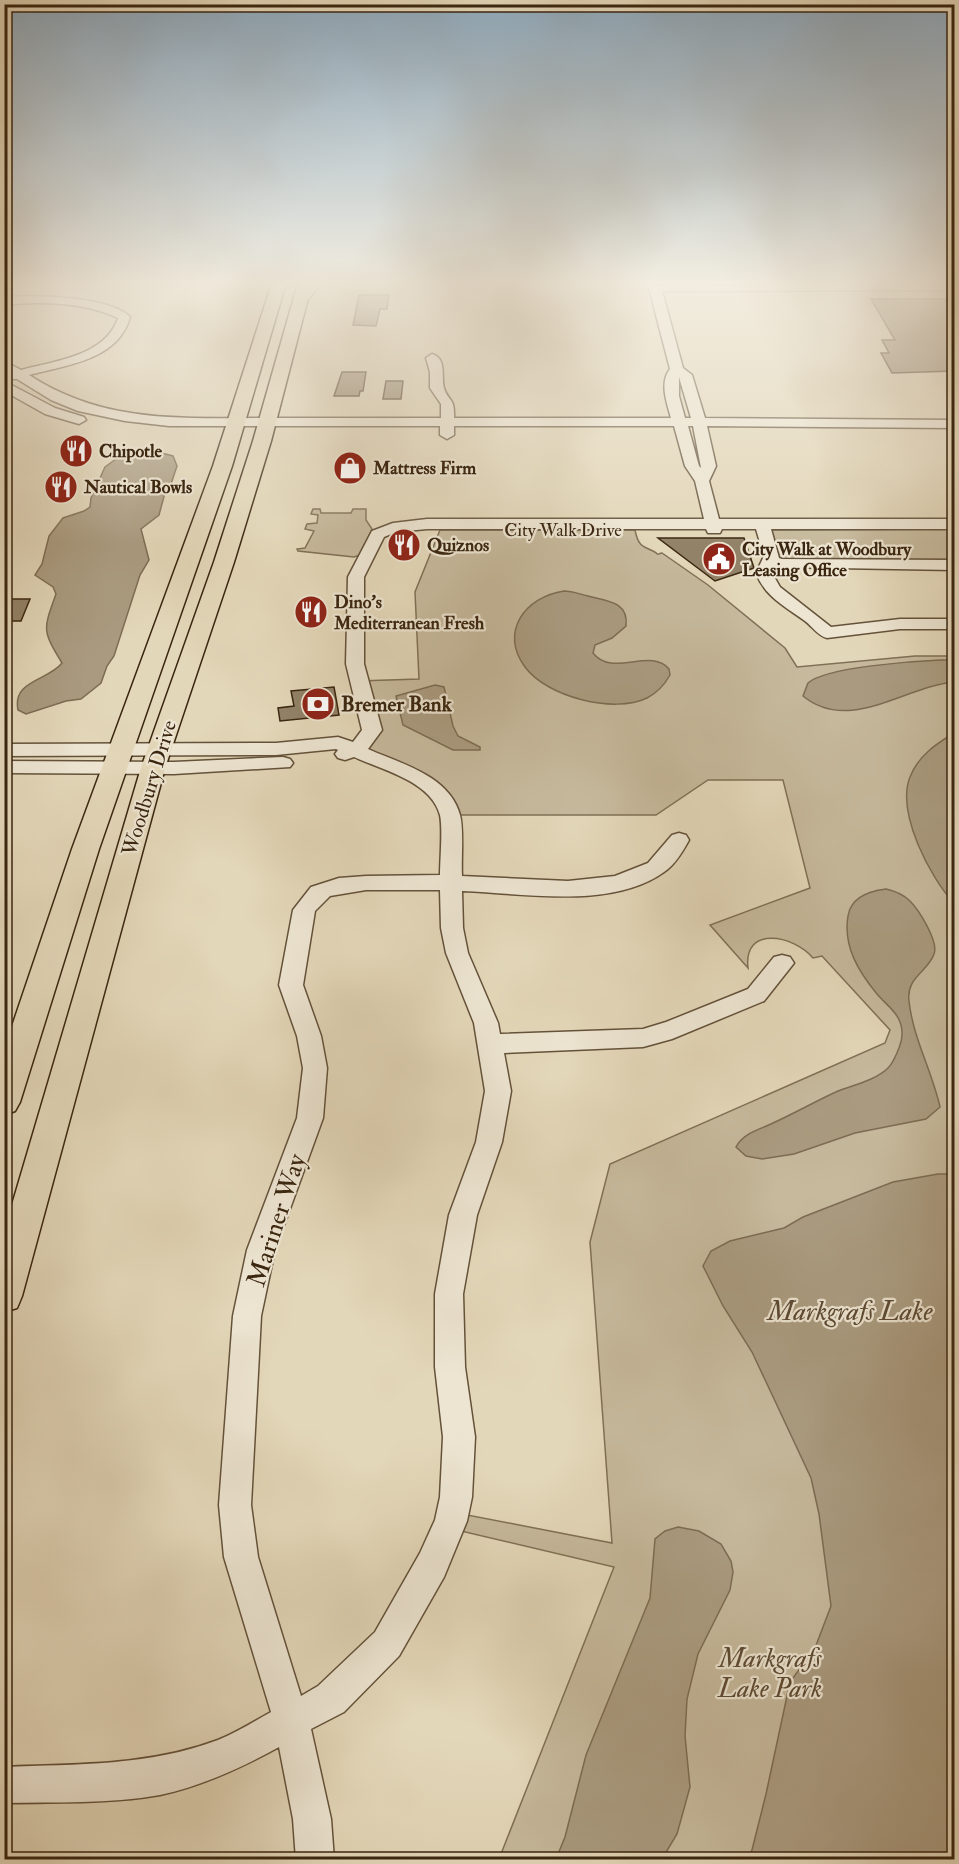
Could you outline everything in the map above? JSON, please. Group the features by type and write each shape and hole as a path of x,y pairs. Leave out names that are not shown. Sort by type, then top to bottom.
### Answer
{"main road":[{"name":"Woodbury Drive","path":"4,1102 33,1008 118,757 235,428 253,370"},
{"name":"Woodbury Drive","path":"4,1296 177,692 224,562 282,370"}],"street":[{"path":"12,370 55,396 82,407 114,415 235,428"},
{"path":"4,378 31,370"},
{"path":"437,370 437,388 448,404 447,428"},
{"path":"702,481 709,466 685,375 677,370 673,374 671,387 692,466 702,481 713,527"},
{"path":"4,385 50,411 104,425 154,432 235,428 954,424"},
{"path":"700,427 954,434"},
{"name":"City Walk Drive","path":"763,527 954,524"},
{"name":"City Walk Drive","path":"347,747 368,739 372,730 355,664 356,577 377,535 393,528 412,527 427,530 713,527 954,529"},
{"path":"763,527 772,556 764,573 770,586 819,624 827,633 900,624 954,624"},
{"path":"770,561 787,565 954,565"},
{"path":"4,750 263,765 306,761 347,747 422,780 443,799 450,815 452,928 457,953 486,1023 498,1091 491,1132 463,1215 449,1294 450,1367 459,1437 456,1497 451,1521 432,1565 387,1644 331,1699 230,1754 161,1776 84,1784 4,1785"},
{"path":"4,767 118,757"},
{"name":"Mariner Way","path":"315,1860 312,1819 291,1721 241,1557 235,1505 247,1316 261,1250 304,1135 313,1095 315,1068 309,1036 291,985 302,920 310,900 320,891 338,885 452,882 569,888 617,882 640,876 657,867 679,840"},
{"path":"491,1044 643,1038 672,1030 756,994 782,963"}],"green space":[{"path":"313,509 320,509 321,513 351,513 353,509 366,509 366,520 372,529 360,555 354,557 298,551 297,549 305,548 314,531 305,529 307,524 317,523 318,515 311,514"},
{"path":"954,529 954,565 782,564 764,530"},
{"name":"Markgrafs Lake Park","path":"440,530 635,530 637,539 643,546 658,554 662,553 708,585 785,648 797,667 915,656 954,656 954,1859 499,1859 614,1567 448,1528 452,1512 612,1543 590,1242 610,1164 885,1043 890,1030 822,956 813,958 794,944 772,938 761,940 753,945 749,954 748,968 710,925 810,888 783,780 708,780 656,815 450,815 443,799 356,750 368,739 358,681 419,679 415,592"}],"water":[{"path":"158,452 173,456 177,466 170,487 166,489 159,515 141,529 149,560 140,575 114,656 107,666 101,683 81,699 66,701 26,714 18,710 20,693 32,682 56,669 62,663 47,630 56,594 53,587 35,575 42,564 49,536 63,518 90,507 91,498 105,467 123,454"},
{"path":"564,591 609,601 624,611 626,626 612,638 595,645 593,653 601,660 610,663 652,661 661,663 669,669 670,675 654,694 633,702 617,704 582,700 549,687 535,678 525,667 518,654 515,641 520,618 538,600"},
{"path":"954,660 954,682 936,685 878,705 839,710 821,706 803,696 808,683 818,677 833,673 871,666"},
{"path":"435,685 444,687 453,726 458,736 480,747 480,750 453,750 403,725 396,696"},
{"path":"954,733 954,903 935,878 918,844 911,826 907,791 910,777 918,763 934,746"},
{"path":"886,889 905,896 910,901 923,919 934,942 934,954 914,980 909,993 909,1001 914,1028 940,1107 926,1119 855,1133 794,1154 762,1159 746,1156 736,1147 747,1135 838,1091 877,1076 888,1068 895,1057 902,1038 900,1022 858,967 850,948 847,927 850,909 857,900 867,893"},
{"name":"Markgrafs Lake","path":"938,1174 954,1174 954,1859 747,1859 752,1850 766,1794 790,1682 815,1648 831,1606 819,1514 811,1478 752,1352 723,1306 703,1266 711,1251 730,1241 784,1228 803,1217 893,1182"},
{"path":"678,1527 699,1531 721,1544 731,1561 733,1572 730,1590 698,1654 687,1699 685,1736 690,1787 677,1834 662,1859 556,1859 565,1837 586,1755 650,1598 655,1539 665,1531"}],"building":[{"path":"890,370 954,370 954,371 892,373"},
{"path":"342,372 366,372 363,391 360,391 359,396 334,396"},
{"path":"386,381 403,381 401,399 383,399"},
{"name":"City Walk at Woodbury Leasing Office","path":"658,538 744,538 754,568 715,581"},
{"path":"4,599 30,599 21,621 4,621"},
{"name":"Bremer Bank","path":"334,687 339,715 280,721 278,708 294,706 291,691"}],"place":[{"name":"Chipotle","path":"76,451"},
{"name":"Mattress Firm","path":"350,468"},
{"name":"Nautical Bowls","path":"61,487"},
{"name":"Quiznos","path":"404,545"},
{"name":"City Walk at Woodbury Leasing Office","path":"719,559"},
{"name":"Dino's Mediterranean Fresh","path":"311,612"},
{"name":"Bremer Bank","path":"318,704"}]}
